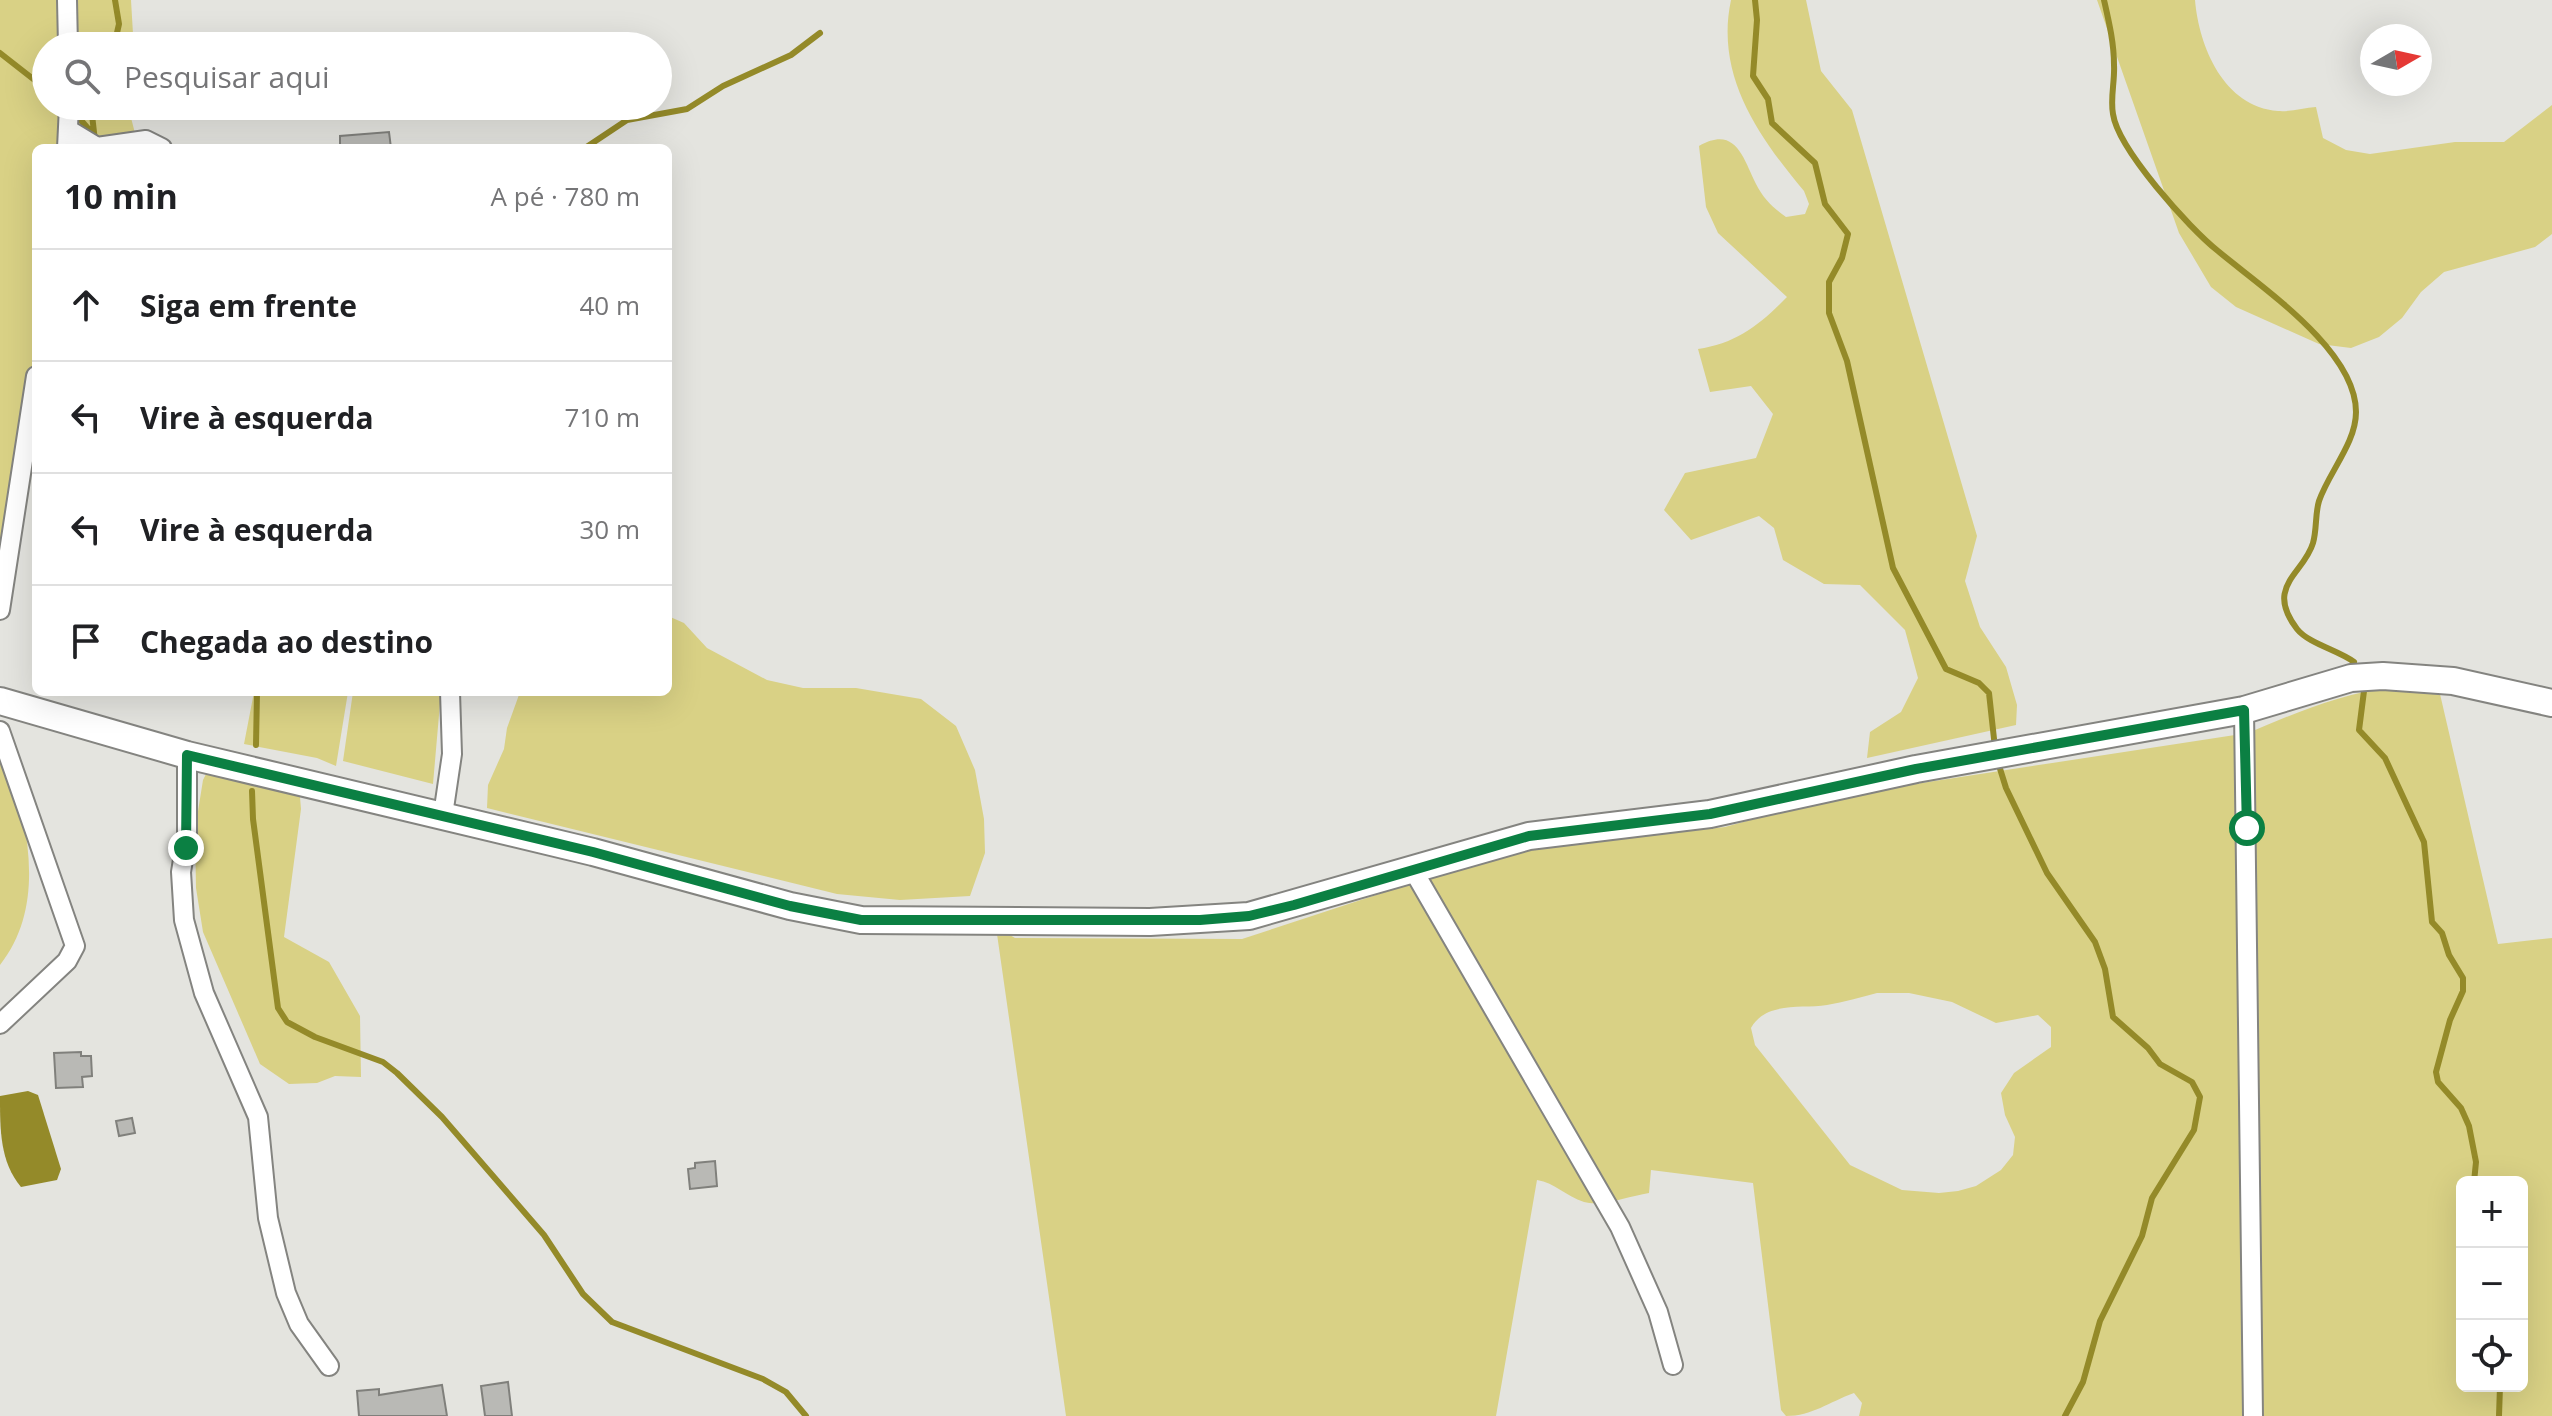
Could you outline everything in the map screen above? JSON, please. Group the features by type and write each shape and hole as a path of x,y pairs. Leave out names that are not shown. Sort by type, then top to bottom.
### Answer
{"main road":[{"path":"0,701 187,755 443,815 790,906 861,920 1150,922 1237,917 1294,905 1529,836 1710,814 1916,769 2244,710 2328,683 2383,676 2453,681 2552,703"}],"street":[{"path":"67,0 68,32"},
{"path":"118,144 146,140 154,144"},
{"path":"0,610 32,402"},
{"path":"443,815 452,754 450,696"},
{"path":"2244,710 2253,1416"},
{"path":"0,731 75,940 67,961 0,1024"},
{"path":"187,755 187,835 181,872 184,920 204,993 258,1117 268,1218 286,1293 299,1324 329,1366"},
{"path":"1413,870 1620,1227 1658,1312 1673,1365"}],"shaded area":[{"path":"0,0 131,0 133,32 32,32 32,120 132,120 138,144 32,144 32,431 0,614"},
{"path":"1731,0 1806,0 1821,71 1852,110 1977,536 1965,581 1980,627 2006,667 2017,705 2016,725 1867,758 1870,732 1901,712 1918,678 1905,630 1860,585 1824,584 1783,560 1774,528 1759,516 1691,540 1664,510 1685,473 1756,458 1773,414 1751,386 1710,392 1698,349 1724,343 1747,331 1787,297 1718,233 1706,207 1699,146 1722,139 1730,142 1742,155 1762,194 1786,217 1805,214 1809,204 1804,191 1756,126 1744,103 1729,54"},
{"path":"2097,0 2195,0 2209,55 2229,87 2259,107 2283,111 2316,107 2323,138 2346,150 2370,154 2455,142 2504,142 2552,105 2552,234 2535,247 2444,272 2421,292 2402,318 2379,337 2351,348 2319,344 2236,307 2211,287 2179,233"},
{"path":"672,618 684,623 707,648 767,680 803,688 856,688 921,699 956,726 975,770 984,819 985,853 970,896 900,900 837,894 487,808 488,785 504,749 507,728 519,696 672,696"},
{"path":"2391,687 2440,694 2498,944 2552,938 2552,1416 1859,1416 1862,1403 1854,1393 1812,1411 1786,1416 1781,1410 1753,1183 1651,1170 1649,1193 1599,1203 1584,1202 1537,1180 1496,1416 1066,1416 996,927 1015,938 1242,939 1437,875 1534,849 1725,827 1837,796 2248,733 2354,694","holes":["1877,993 1909,993 1952,1002 1996,1023 2038,1015 2051,1027 2051,1047 2014,1073 2001,1093 2005,1115 2015,1137 2013,1155 2001,1170 1976,1186 1939,1193 1902,1190 1850,1165 1755,1045 1751,1028 1758,1019 1775,1010 1827,1005"]},
{"path":"253,696 347,696 336,766 317,758 244,744"},
{"path":"352,696 441,696 433,784 343,761"},
{"path":"0,735 24,822 29,882 25,911 16,939 0,965"},
{"path":"209,768 299,785 301,809 284,937 329,962 360,1016 361,1077 335,1076 317,1083 289,1084 260,1064 203,932 196,888 195,830 203,780"},
{"path":"28,1091 38,1095 61,1169 57,1180 21,1187 5,1156 0,1096"}],"building":[{"path":"389,132 390,144 340,144 340,136"},
{"path":"81,1052 81,1056 91,1056 92,1076 82,1077 83,1087 56,1088 54,1053"},
{"path":"132,1118 135,1133 119,1136 116,1121"},
{"path":"715,1161 717,1186 690,1189 688,1169 695,1168 695,1163"},
{"path":"508,1382 512,1416 485,1416 481,1386"},
{"path":"442,1385 447,1416 359,1416 357,1391 379,1389 379,1395"}],"waterway":[{"path":"115,0 117,32"},
{"path":"1755,0 1757,20 1753,76 1768,99 1772,123 1815,163 1825,204 1848,234 1842,258 1829,282 1829,313 1847,361 1893,568 1946,669 1979,683 1989,693 1995,748"},
{"path":"2104,0 2113,49 2113,114 2127,147 2156,187 2190,225 2281,301 2324,343 2352,389 2356,412 2352,435 2323,490 2313,543 2289,582 2284,602 2302,634 2354,662"},
{"path":"672,112 687,109 723,86 791,55 820,33"},
{"path":"0,53 32,78"},
{"path":"81,120 92,133"},
{"path":"93,120 95,141"},
{"path":"591,144 627,120"},
{"path":"2364,691 2359,730 2385,758 2424,842 2432,922 2442,933 2449,955 2463,978 2463,991 2450,1020 2436,1072 2438,1082 2461,1108 2469,1126 2476,1162 2475,1176"},
{"path":"256,745 257,696"},
{"path":"1997,759 2006,788 2047,873 2095,942 2105,969 2113,1017 2148,1048 2160,1064 2192,1082 2200,1097 2194,1130 2152,1198 2142,1236 2100,1321 2083,1382 2065,1416"},
{"path":"252,791 278,1008 287,1022 315,1037 383,1062 397,1073 442,1117 544,1235 583,1294 612,1322 763,1379 786,1392 806,1416"},
{"path":"2499,1416 2500,1392"}],"route":[{"path":"186,848 187,755 593,852 790,906 861,920 1200,920 1249,916 1294,905 1486,846 1529,836 1710,814 1916,769 2244,710 2247,828"}]}
